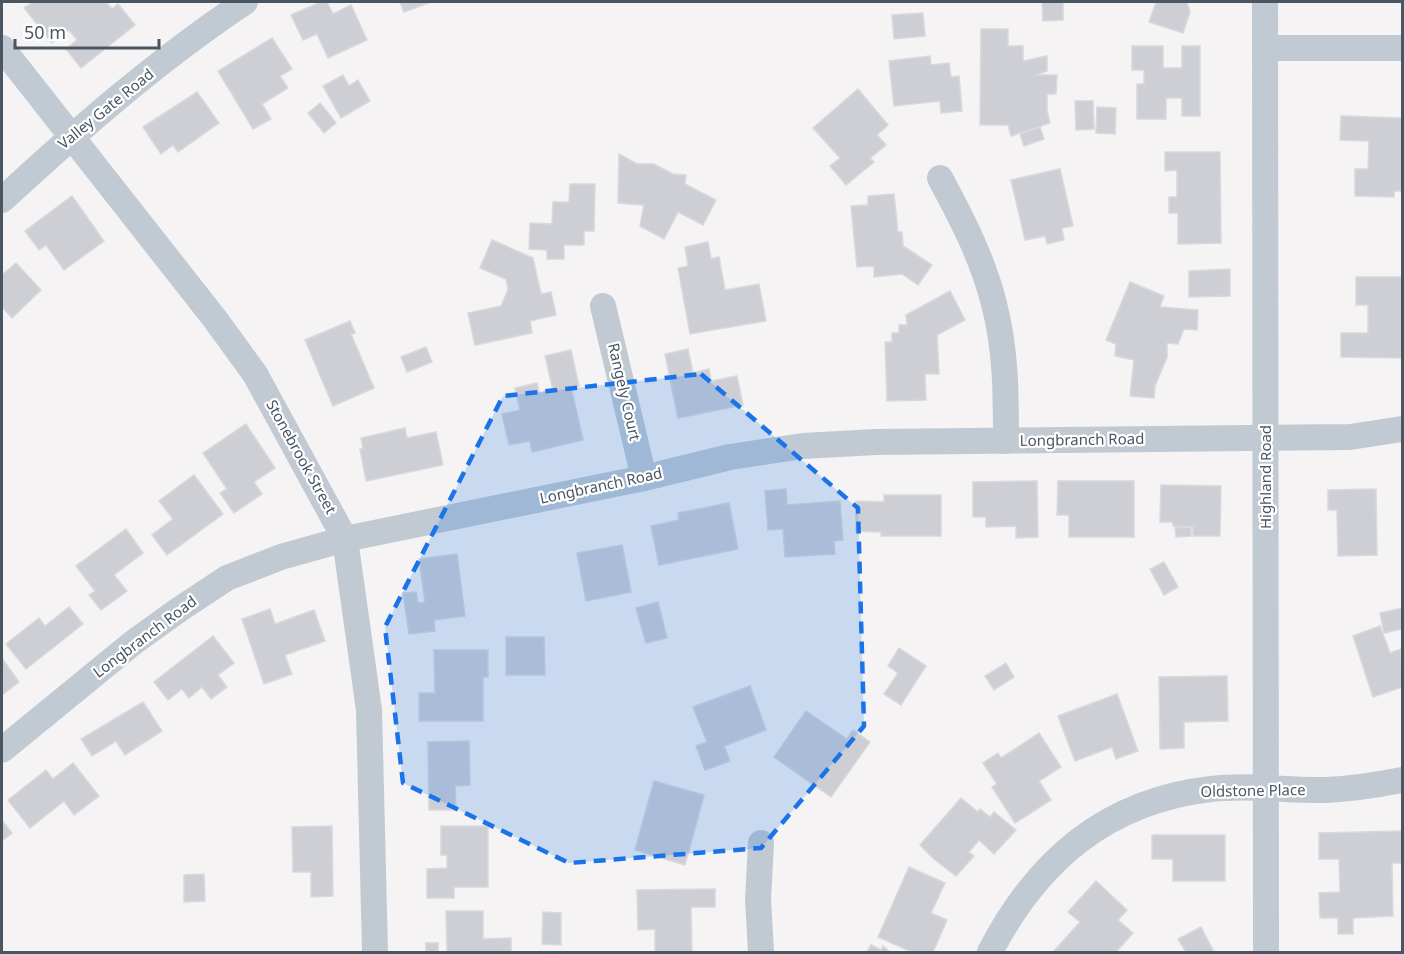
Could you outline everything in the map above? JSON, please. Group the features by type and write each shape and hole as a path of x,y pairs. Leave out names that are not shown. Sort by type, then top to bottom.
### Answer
{"street":[{"name":"Valley Gate Road","path":"2,200 71,136 201,32 245,2"},
{"name":"Highland Road","path":"1265,2 1266,952"},
{"name":"Stonebrook Street","path":"2,48 255,374 345,539 369,710 375,952"},
{"path":"1265,48 1402,48"},
{"path":"940,178 971,237 994,304 1006,375 1006,441"},
{"name":"Rangely Court","path":"603,306 644,478"},
{"name":"Longbranch Road","path":"2,750 134,642 227,578 281,556 345,539 644,478 730,457 803,446 876,442 1350,437 1402,429"},
{"name":"Oldstone Place","path":"990,952 1026,891 1057,857 1104,823 1157,799 1212,788 1326,790 1402,780"},
{"path":"761,843 758,900 761,952"}],"highlighted area":[{"path":"701,374 858,508 864,726 761,848 569,863 403,783 385,627 503,396"}],"building":[{"path":"33,2 106,2 112,9 118,4 135,25 81,68 66,49 77,40 69,30 52,43 24,8"},
{"path":"321,2 327,2 333,14 351,5 367,40 328,58 317,34 303,40 291,15"},
{"path":"400,2 431,2 404,12"},
{"path":"1042,2 1063,2 1063,20 1043,21"},
{"path":"1156,2 1187,2 1190,12 1183,33 1149,22"},
{"path":"923,13 925,36 894,39 892,15"},
{"path":"981,29 1008,29 1008,46 1023,46 1023,61 1047,56 1047,71 1035,75 1057,75 1056,94 1047,94 1050,123 1011,136 1008,125 980,125"},
{"path":"272,38 292,69 280,76 288,88 262,104 271,119 253,129 218,71"},
{"path":"1132,46 1163,46 1163,68 1182,68 1182,46 1200,46 1200,116 1182,116 1182,98 1166,98 1166,119 1137,119 1137,84 1144,84 1144,70 1132,70"},
{"path":"930,56 931,65 949,63 951,77 959,76 962,111 941,113 940,101 894,106 889,61"},
{"path":"343,75 349,86 358,80 370,101 341,118 323,86"},
{"path":"858,89 888,125 877,135 886,145 870,158 874,162 846,185 830,166 840,158 813,128"},
{"path":"197,92 219,123 178,152 173,145 161,154 143,127"},
{"path":"1075,101 1093,101 1094,129 1076,130"},
{"path":"320,103 336,123 324,133 308,113"},
{"path":"1097,107 1116,108 1115,134 1096,133"},
{"path":"1341,116 1402,118 1402,191 1394,191 1394,197 1355,196 1355,169 1368,169 1369,141 1340,140"},
{"path":"1040,127 1044,139 1024,146 1020,134"},
{"path":"1165,152 1220,152 1221,243 1178,244 1178,213 1169,213 1169,197 1177,197 1177,170 1165,171"},
{"path":"619,154 637,164 654,164 673,174 686,175 685,184 716,200 703,225 678,212 664,239 640,226 644,205 618,203"},
{"path":"1060,169 1073,226 1062,228 1064,240 1047,244 1045,236 1025,240 1011,180"},
{"path":"570,184 595,184 594,231 584,231 584,245 564,245 564,259 547,259 547,250 529,249 530,223 552,224 553,202 569,202"},
{"path":"894,194 898,232 902,232 903,246 932,265 918,285 902,274 874,277 874,266 857,267 851,206 868,205 868,196"},
{"path":"72,196 104,241 64,270 46,245 39,250 25,231"},
{"path":"492,240 533,258 541,294 551,292 556,315 530,321 532,333 475,345 468,313 501,306 508,290 506,279 480,268"},
{"path":"708,242 711,259 719,257 725,290 759,284 766,321 690,334 678,268 688,266 685,247"},
{"path":"16,263 41,290 12,318 2,307 2,273"},
{"path":"1230,269 1230,296 1189,297 1189,271"},
{"path":"1356,277 1402,277 1402,358 1341,357 1341,333 1368,333 1368,305 1356,305"},
{"path":"1130,282 1164,296 1160,307 1198,310 1197,330 1184,329 1178,344 1167,343 1167,357 1155,386 1154,398 1130,396 1134,360 1115,356 1116,344 1106,340"},
{"path":"950,291 965,320 937,335 939,374 925,374 926,400 887,401 885,342 892,342 892,333 899,333 899,325 907,325 906,315"},
{"path":"350,321 355,333 351,334 374,388 333,406 305,340"},
{"path":"426,347 432,362 407,372 401,357"},
{"path":"688,349 693,373 709,369 711,381 737,376 743,405 678,418 665,354"},
{"path":"571,350 579,386 571,387 583,440 532,452 530,441 509,445 502,414 520,410 515,388 537,383 539,393 553,390 545,356"},
{"path":"246,424 275,468 254,482 262,494 234,513 220,493 227,489 203,453"},
{"path":"405,428 407,438 436,432 443,465 366,481 360,449 363,448 361,438"},
{"path":"194,475 223,514 167,555 152,535 173,519 159,501"},
{"path":"1037,481 1038,537 1016,538 1016,526 986,527 986,517 973,517 973,482"},
{"path":"1058,481 1134,481 1134,537 1069,537 1069,515 1057,515"},
{"path":"1161,485 1221,486 1220,536 1193,536 1193,527 1173,526 1173,522 1160,522"},
{"path":"786,489 787,505 840,501 843,540 834,541 835,554 785,557 783,529 768,530 765,491"},
{"path":"1376,489 1377,555 1338,556 1337,510 1328,510 1328,490"},
{"path":"884,495 941,495 941,536 881,536 881,532 856,531 856,501 884,502"},
{"path":"729,503 738,549 659,565 651,526 679,520 678,513"},
{"path":"1191,527 1191,536 1176,537 1175,528"},
{"path":"126,529 143,553 114,575 127,591 101,610 89,595 95,591 76,566"},
{"path":"622,545 631,592 586,601 577,553"},
{"path":"457,554 465,616 434,620 435,631 409,634 403,593 416,592 418,603 425,602 419,559"},
{"path":"1164,562 1178,587 1164,595 1150,569"},
{"path":"658,602 667,638 646,643 636,608"},
{"path":"69,607 83,624 26,669 6,644 39,618 45,626"},
{"path":"1402,608 1402,629 1384,633 1380,613"},
{"path":"270,609 275,624 314,610 325,641 285,655 292,674 264,684 242,619"},
{"path":"1380,626 1390,653 1401,649 1402,687 1373,697 1353,636"},
{"path":"213,636 234,663 218,675 227,687 211,699 202,687 189,698 182,689 168,700 154,682"},
{"path":"506,637 544,637 545,675 506,675"},
{"path":"899,648 926,666 901,705 884,694 898,673 888,666"},
{"path":"434,650 488,650 488,677 483,677 483,721 419,721 419,693 435,693"},
{"path":"2,658 19,682 2,695"},
{"path":"1006,663 1014,677 994,690 985,676"},
{"path":"1227,676 1228,721 1184,722 1184,748 1160,749 1159,677"},
{"path":"750,686 766,730 724,746 730,761 705,770 696,746 707,742 693,707"},
{"path":"1117,694 1138,751 1116,759 1112,747 1075,761 1058,716"},
{"path":"143,702 162,731 125,755 116,741 92,756 81,739"},
{"path":"806,711 847,739 853,730 870,742 831,797 774,757"},
{"path":"1039,733 1061,767 1039,781 1051,800 1015,823 992,787 997,784 983,763 998,753 1001,758"},
{"path":"469,741 470,785 455,786 456,810 429,810 428,742"},
{"path":"73,763 99,796 74,815 64,801 30,828 8,800 46,770 53,779"},
{"path":"654,781 704,795 685,865 635,850"},
{"path":"961,798 978,812 980,809 990,817 994,812 1016,830 994,854 979,840 969,852 974,856 956,876 920,845"},
{"path":"2,820 12,833 2,841"},
{"path":"332,826 333,896 311,897 311,872 293,872 292,827"},
{"path":"441,826 488,826 488,887 454,887 454,898 427,898 427,869 447,868 447,855 441,855"},
{"path":"1402,831 1402,863 1392,863 1393,916 1353,918 1353,934 1338,934 1338,918 1320,918 1319,893 1340,892 1339,859 1319,859 1319,833"},
{"path":"1152,835 1225,835 1225,881 1173,881 1173,859 1152,859"},
{"path":"909,867 945,883 931,913 947,920 933,952 912,952 878,937"},
{"path":"204,874 205,901 184,902 184,875"},
{"path":"1096,881 1127,910 1118,920 1133,933 1116,952 1053,952 1080,922 1068,912"},
{"path":"715,889 715,907 691,907 692,952 655,952 655,929 638,930 637,890"},
{"path":"446,911 483,911 483,939 511,938 511,952 447,952"},
{"path":"543,912 561,913 561,945 542,944"},
{"path":"1201,927 1214,952 1186,952 1178,939"},
{"path":"426,943 438,943 438,952 426,952"},
{"path":"871,945 881,950 883,946 890,952 867,952"}]}
